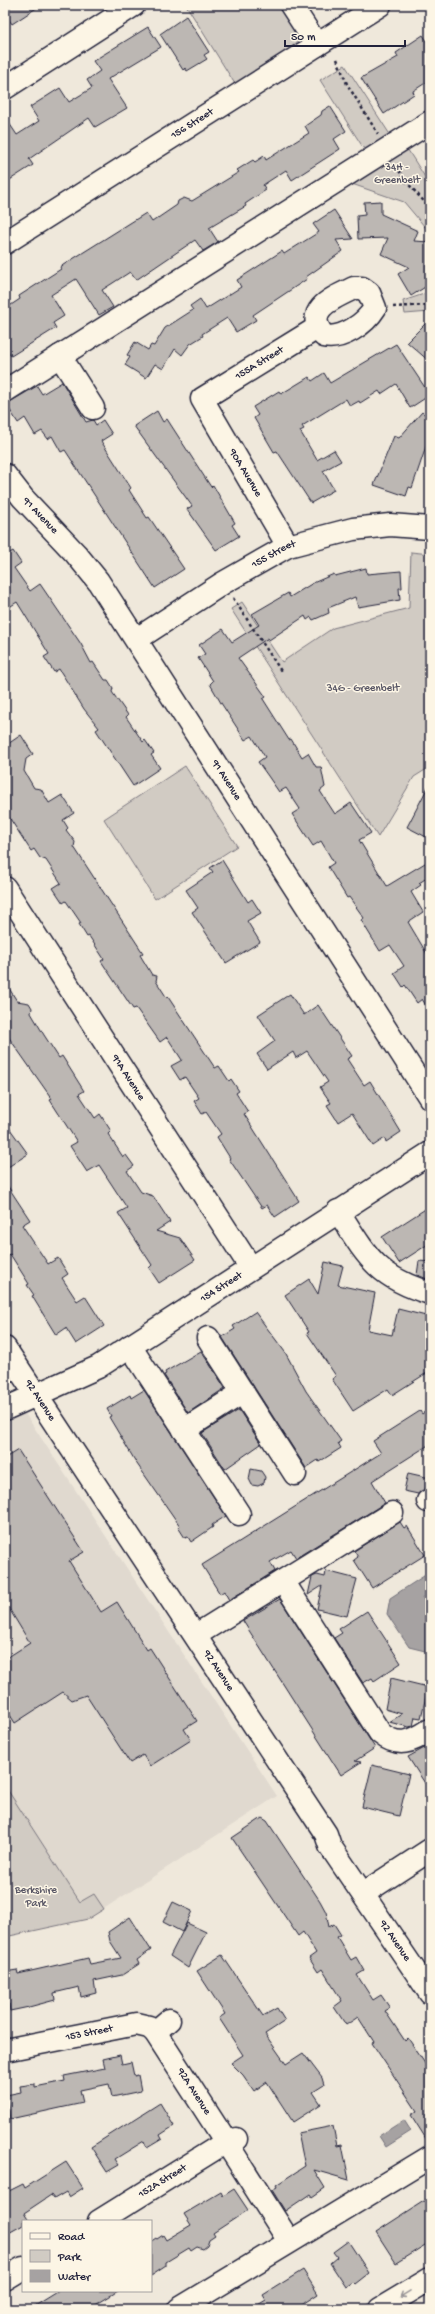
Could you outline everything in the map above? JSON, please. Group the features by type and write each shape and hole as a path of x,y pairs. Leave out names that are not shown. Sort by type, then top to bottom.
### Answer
{"street":[{"path":"5,88 134,5"},
{"path":"291,5 317,45"},
{"name":"156 Street","path":"5,244 380,5"},
{"path":"5,391 430,122"},
{"name":"155A Street","path":"202,399 317,328"},
{"path":"60,356 93,408"},
{"name":"90A Avenue","path":"202,399 288,546"},
{"name":"91 Avenue","path":"5,475 23,498 76,554 98,580 137,638 430,1098"},
{"name":"155 Street","path":"137,638 223,583 288,546 353,529 390,525 430,528"},
{"name":"91A Avenue","path":"5,888 251,1268"},
{"name":"154 Street","path":"5,1409 98,1367 430,1152"},
{"path":"338,1211 360,1244 382,1271 396,1281 430,1293"},
{"path":"208,1338 295,1474"},
{"path":"130,1346 238,1514"},
{"name":"92 Avenue","path":"5,1348 35,1396 196,1635 326,1834 330,1846 364,1893 430,1993"},
{"path":"184,1430 243,1392"},
{"path":"196,1635 392,1513"},
{"path":"283,1581 380,1733 393,1741 406,1742 430,1730"},
{"path":"364,1893 430,1850"},
{"name":"153 Street","path":"5,2050 136,2024 149,2027 162,2026"},
{"name":"92A Avenue","path":"162,2026 231,2140 289,2241"},
{"name":"152A Street","path":"101,2220 231,2140"},
{"path":"179,2309 430,2156"},
{"path":"5,2279 22,2269"},
{"path":"380,2309 430,2278"}],"path":[{"path":"337,59 347,84 380,136"},
{"path":"395,159 402,177 430,208"},
{"path":"388,307 430,305"},
{"path":"233,598 281,671"}],"shaded area":[{"path":"24,1412 277,1796 88,1919 5,1792 5,1424"}],"green space":[{"path":"186,5 283,5 296,25 298,30 298,40 295,46 235,84"},
{"name":"34H - Greenbelt","path":"345,65 400,150 406,147 430,185 430,233 404,202 349,183 375,166 320,80"},
{"path":"430,292 430,312 405,314 403,301"},
{"name":"34G - Greenbelt","path":"411,552 430,554 430,767 414,777 378,837 231,609 242,602 282,662 333,628 409,608"},
{"path":"185,766 237,846 155,899 104,819"},
{"name":"Berkshire Park","path":"5,1786 80,1902 94,1894 104,1909 88,1919 5,1937"}],"water":[{"path":"430,1572 430,1591 422,1597 430,1610 430,1648 425,1651 409,1647 387,1614 390,1598"},
{"path":"404,2120 411,2131 386,2147 379,2136"}],"building":[{"path":"5,5 41,5 12,24 5,14"},
{"path":"186,16 209,52 204,55 207,59 187,71 185,68 183,70 160,34"},
{"path":"148,27 161,47 108,79 127,108 95,127 89,118 29,159 33,165 5,183 5,117 17,135 39,121 30,107 60,88 69,102 92,88 87,80 100,71 93,61"},
{"path":"423,35 430,46 430,80 413,91 414,94 384,114 361,78 398,57 396,53"},
{"path":"330,106 346,131 334,139 340,149 292,180 286,170 263,185 266,190 245,204 246,206 209,228 218,242 203,251 195,240 136,280 130,272 102,290 113,307 99,315 76,279 51,295 64,316 53,323 56,328 11,356 5,347 5,309 20,299 19,296 61,269 60,267 146,213 152,222 177,205 178,201 184,198 192,201 239,172 237,170 253,160 255,162 264,156 266,160 309,133 305,126 321,115 322,111"},
{"path":"381,201 381,214 418,231 414,241 430,242 430,284 411,296 398,274 409,267 381,254 388,238 358,239 357,216 365,215 364,202"},
{"path":"334,210 353,239 336,240 343,251 306,277 307,279 253,315 256,320 236,332 227,318 202,334 203,336 190,344 182,355 175,349 163,369 155,364 146,378 125,365 130,357 127,355 135,342 148,350 151,345 154,346 165,328 193,310 190,306 200,299 206,309 241,287 237,280 282,251 284,254 319,232 313,224"},
{"path":"430,319 430,362 407,342"},
{"path":"396,344 430,395 410,408 396,384 381,394 379,391 360,403 359,401 350,406 346,399 302,426 304,429 300,431 317,460 334,450 341,461 323,471 334,490 311,503 277,451 274,452 254,418 258,415 253,407 279,391 281,394 309,377 312,381 324,373 330,383"},
{"path":"62,382 86,422 93,420 96,425 103,420 112,434 101,441 131,488 129,490 147,518 149,517 184,569 155,588 65,450 61,452 52,436 48,439 42,431 35,435 25,418 18,423 6,404 37,386 42,394"},
{"path":"157,411 163,422 167,419 211,487 213,485 235,523 232,525 239,536 216,550 187,509 192,506 134,426"},
{"path":"422,412 430,419 430,435 412,488 409,487 406,496 374,485 394,436 399,438"},
{"path":"13,551 21,563 14,568 30,591 40,584 81,644 91,663 93,662 105,680 108,680 113,688 112,692 128,715 126,717 143,742 145,740 154,753 151,755 160,768 133,786 96,730 99,728 84,709 59,669 54,672 44,657 49,654 17,602 5,610 5,553 6,555"},
{"path":"366,568 367,574 401,571 402,588 399,588 400,600 358,607 355,597 328,608 329,613 313,620 311,617 307,620 305,616 269,640 268,638 238,658 266,697 263,699 289,740 291,739 302,757 308,753 316,767 321,767 325,787 320,791 335,814 351,803 371,833 359,840 387,886 430,860 430,876 419,883 421,885 411,892 423,912 408,922 430,959 430,1012 422,999 417,1003 405,985 403,987 394,973 404,966 390,945 380,951 361,920 364,918 349,897 347,898 328,867 334,863 321,841 313,846 292,814 300,809 286,788 279,792 258,762 265,757 252,736 245,740 210,684 213,681 198,658 205,654 199,645 223,629 232,642 259,625 252,614 288,593 290,597 313,583 334,574 335,576"},
{"path":"21,735 33,754 26,759 24,771 34,788 41,789 49,803 62,795 74,813 63,820 68,828 66,830 75,842 74,847 143,953 140,955 152,975 157,976 156,981 167,998 168,997 215,1068 219,1066 229,1081 231,1079 239,1091 236,1093 248,1112 244,1114 299,1201 275,1217 267,1205 262,1208 229,1159 230,1158 217,1137 221,1134 206,1112 202,1114 194,1101 199,1098 185,1077 180,1080 171,1066 182,1060 167,1037 160,1042 136,1008 133,1009 101,961 104,959 89,936 87,937 79,924 81,923 66,901 63,903 53,888 61,883 46,860 40,858 34,849 31,851 5,811 5,746"},
{"path":"430,783 430,839 407,827"},
{"path":"222,860 248,902 252,899 261,913 247,921 260,942 226,963 192,912 198,908 186,890 213,872 210,868"},
{"path":"5,982 17,1001 29,1003 32,1008 31,1013 44,1035 59,1058 62,1056 84,1091 79,1094 95,1118 100,1114 111,1131 108,1134 123,1157 126,1155 134,1166 127,1171 141,1192 153,1196 170,1222 156,1231 180,1238 195,1260 159,1283 149,1268 152,1265 118,1213 127,1208 99,1165 87,1172 70,1146 77,1142 50,1100 52,1099 5,1032"},
{"path":"290,994 304,1015 318,1005 352,1056 347,1059 364,1085 370,1081 401,1132 386,1142 385,1138 373,1146 352,1113 338,1122 327,1105 331,1103 320,1087 328,1082 307,1051 296,1058 293,1052 267,1069 257,1054 275,1041 258,1015"},
{"path":"5,1122 28,1154 5,1169"},
{"path":"5,1182 30,1220 22,1225 48,1264 58,1258 68,1274 62,1278 77,1301 85,1296 104,1326 76,1344 66,1328 56,1335 32,1296 34,1295 27,1285 29,1284 10,1254 5,1257"},
{"path":"430,1206 430,1243 399,1263 382,1237"},
{"path":"419,1261 430,1262 430,1280 417,1275"},
{"path":"325,1262 343,1266 338,1285 375,1293 368,1330 392,1335 398,1309 430,1317 430,1371 392,1395 388,1389 353,1411 332,1379 336,1376 307,1333 309,1332 285,1295 309,1279 318,1294"},
{"path":"255,1312 285,1352 306,1391 341,1441 338,1443 341,1448 319,1462 318,1460 306,1468 222,1337 235,1329 233,1326"},
{"path":"201,1351 225,1388 188,1413 164,1375 166,1374 165,1372"},
{"path":"144,1390 226,1516 191,1542 188,1537 185,1538 178,1527 180,1526 137,1464 109,1417 111,1416 107,1409 130,1395 131,1398"},
{"path":"430,1408 430,1444 372,1481 385,1503 296,1558 291,1550 270,1562 275,1571 229,1600 224,1591 220,1594 202,1565 381,1453 373,1441 420,1411 422,1414"},
{"path":"239,1410 261,1444 225,1469 202,1433"},
{"path":"18,1450 84,1552 69,1561 101,1612 117,1602 147,1650 150,1648 197,1721 184,1729 191,1740 150,1766 143,1755 130,1763 86,1695 72,1700 63,1692 15,1723 5,1707 5,1659 30,1643 5,1602 5,1458"},
{"path":"251,1469 261,1471 265,1477 264,1483 258,1486 252,1485 249,1479"},
{"path":"408,1473 430,1478 430,1488 418,1494 404,1491"},
{"path":"400,1522 404,1528 407,1526 425,1555 372,1588 354,1560 358,1557 354,1551"},
{"path":"326,1571 357,1579 347,1616 317,1609 322,1586 308,1595 312,1577 317,1575 325,1577"},
{"path":"280,1599 375,1748 355,1761 361,1762 341,1775 243,1621"},
{"path":"367,1611 401,1663 374,1681 372,1678 363,1683 334,1638 342,1633 339,1629"},
{"path":"391,1678 428,1687 421,1718 415,1717 413,1726 409,1727 389,1722 402,1714 385,1709"},
{"path":"430,1745 430,1791 408,1757"},
{"path":"372,1765 409,1774 399,1816 362,1807"},
{"path":"262,1818 267,1821 320,1901 326,1912 329,1927 334,1924 341,1935 337,1937 351,1960 356,1957 364,1971 357,1975 373,2000 381,1995 390,2008 385,2011 405,2041 408,2038 430,2071 430,2145 411,2115 417,2111 372,2043 374,2042 358,2017 346,2025 334,2007 342,2001 322,1969 318,1972 309,1958 316,1953 303,1932 298,1936 232,1838"},
{"path":"173,1902 192,1911 182,1932 163,1922"},
{"path":"130,1917 151,1950 137,1960 139,1964 122,1975 94,1981 96,1993 81,1997 79,1987 54,1993 55,2000 29,2007 10,2011 9,2004 5,2005 5,1972 17,1970 18,1974 88,1958 90,1964 121,1958 110,1941 108,1932"},
{"path":"187,1923 206,1932 188,1968 170,1956"},
{"path":"222,1955 263,2016 277,2008 285,2021 265,2034 286,2064 303,2053 322,2078 324,2085 313,2092 321,2104 293,2122 267,2082 254,2091 243,2075 231,2063 243,2055 219,2018 225,2014 197,1971"},
{"path":"120,2055 122,2064 131,2062 134,2076 138,2075 141,2091 112,2097 109,2084 80,2090 83,2103 10,2119 6,2095 21,2092 20,2086 35,2084 35,2087 65,2081 64,2076 105,2068 103,2059"},
{"path":"160,2103 174,2126 160,2135 162,2139 147,2148 144,2141 115,2159 119,2165 107,2172 91,2147"},
{"path":"333,2126 337,2146 342,2145 349,2180 314,2170 325,2188 312,2197 310,2194 285,2211 272,2190 277,2187 276,2185 305,2166 298,2133"},
{"path":"66,2162 83,2188 69,2197 66,2192 54,2199 51,2195 24,2213 28,2220 22,2220 22,2226 5,2235 5,2193 23,2184 25,2188"},
{"path":"234,2189 248,2210 213,2233 215,2236 209,2240 207,2246 203,2249 197,2247 191,2251 189,2248 166,2262 166,2266 152,2275 152,2242 163,2235 166,2240 191,2225 184,2214 221,2192 223,2196"},
{"path":"430,2197 430,2242 396,2263 376,2232"},
{"path":"348,2241 369,2273 355,2284 353,2282 346,2287 330,2263 337,2257 333,2252"},
{"path":"303,2270 318,2294 295,2309 251,2309 266,2300 263,2295"},
{"path":"57,2292 116,2292 89,2309 30,2309"}]}
